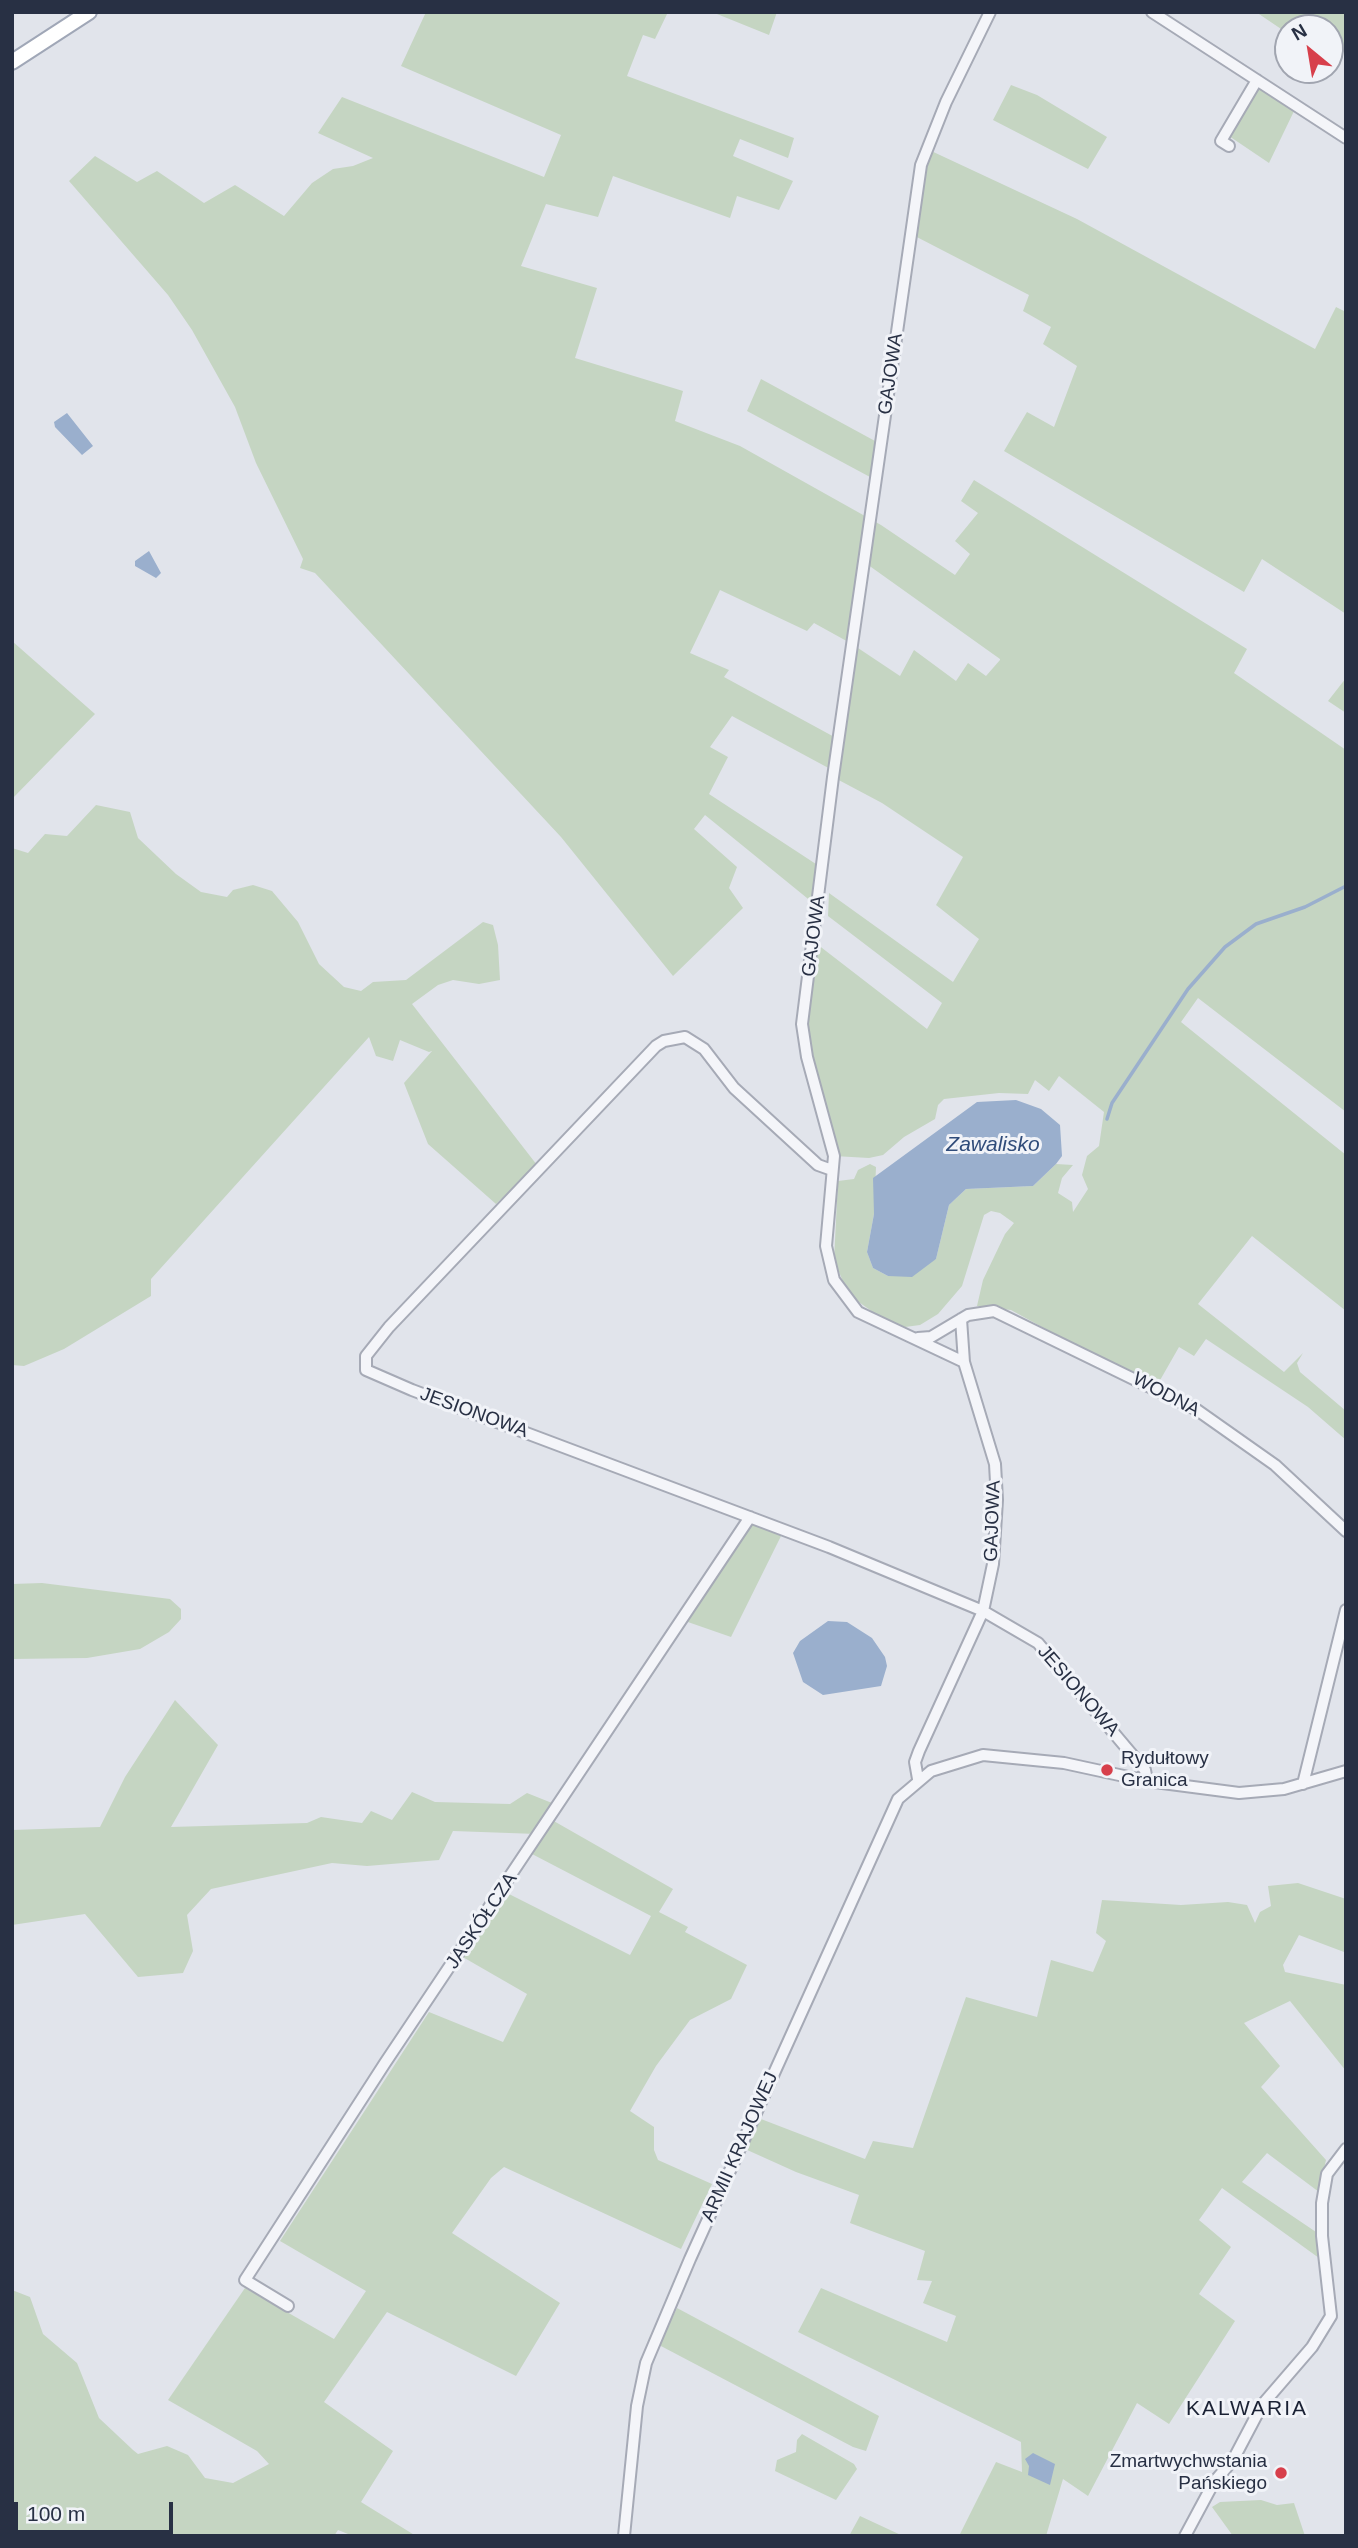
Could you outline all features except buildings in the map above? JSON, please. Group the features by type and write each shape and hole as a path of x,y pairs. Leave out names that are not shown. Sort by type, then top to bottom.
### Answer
{"main road":[{"path":"12,62 89,12"}],"street":[{"name":"GAJOWA","path":"918,1779 915,1762 919,1751 983,1611 993,1564 997,1500 995,1464 964,1362 858,1312 835,1280 826,1246 834,1156 807,1056 802,1024 833,777 921,165 946,102 990,12"},
{"path":"1152,12 1346,138"},
{"path":"1229,146 1221,141 1257,80"},
{"name":"JESIONOWA","path":"832,1170 818,1165 734,1088 704,1049 693,1041 676,1037 664,1041 646,1056 389,1327 365,1360 366,1370 380,1378 983,1611 1038,1643 1145,1770 1147,1780"},
{"name":"WODNA","path":"915,1338 931,1337 979,1311 993,1311 1197,1410 1275,1465 1346,1531"},
{"path":"961,1319 964,1362"},
{"name":"JASKÓŁCZA","path":"288,2306 245,2280 385,2063 749,1519"},
{"path":"1303,1784 1346,1609"},
{"path":"918,1779 964,1759 998,1755 1086,1766 1147,1780 1239,1793 1261,1793 1346,1771"},
{"name":"ARMII KRAJOWEJ","path":"624,2536 637,2406 654,2343 887,1821 898,1799 918,1779"},
{"path":"1185,2536 1214,2482 1233,2460 1262,2406 1312,2347 1331,2316 1322,2236 1322,2203 1327,2174 1346,2150"}],"green space":[{"path":"426,12 668,12 655,39 643,35 627,76 794,138 788,158 740,139 733,156 793,181 779,210 737,196 730,218 613,176 598,217 546,204 521,266 597,288 575,358 683,391 675,421 740,446 881,525 955,575 970,554 955,541 978,513 961,501 974,480 1247,649 1234,673 1346,750 1346,1112 1198,998 1181,1022 1346,1155 1346,1311 1252,1236 1198,1304 1284,1372 1303,1353 1297,1363 1300,1372 1346,1411 1346,1440 1308,1407 1206,1339 1194,1356 1179,1347 1155,1389 1011,1310 977,1306 983,1280 1005,1234 1014,1223 1000,1213 991,1211 984,1215 962,1286 938,1314 920,1325 905,1327 877,1315 856,1300 847,1291 834,1260 838,1181 854,1179 858,1170 870,1164 876,1167 874,1214 867,1252 873,1268 888,1276 936,1259 949,1205 966,1189 1033,1186 1056,1164 1073,1165 1062,1178 1058,1193 1072,1202 1073,1212 1088,1189 1082,1175 1087,1156 1099,1146 1104,1112 1059,1076 1049,1091 1035,1080 1028,1094 999,1093 944,1099 938,1105 935,1119 904,1137 883,1155 869,1158 834,1156 802,1024 813,941 927,1029 942,1003 828,916 829,893 953,982 979,939 936,905 963,857 882,803 833,777 834,771 732,716 710,747 728,757 709,794 822,868 818,907 705,815 694,829 737,867 729,888 743,908 673,976 561,837 315,573 300,568 303,559 256,463 235,407 192,330 168,295 69,181 95,156 137,182 157,171 204,203 235,185 284,216 312,183 333,169 353,166 373,158 318,133 342,97 544,177 561,135 401,66","holes":["864,562 1000,659 1000,660 986,676 968,663 956,681 914,650 900,676 852,644","720,590 807,631 814,623 852,644 838,739 724,677 729,670 690,653"]},
{"path":"712,12 777,12 769,35"},
{"path":"1256,12 1346,12 1346,53 1344,14 1274,14 1274,24"},
{"path":"1011,85 1037,95 1107,137 1088,169 993,120"},
{"path":"1258,87 1295,109 1269,163 1229,136"},
{"path":"927,149 1077,219 1315,349 1336,307 1346,312 1346,614 1262,559 1244,592 1004,451 1027,412 1054,427 1077,366 1043,344 1051,327 1023,311 1029,295 911,234"},
{"path":"761,379 875,441 870,477 747,411"},
{"path":"12,641 95,714 12,799"},
{"path":"1346,678 1346,713 1328,701"},
{"path":"96,805 130,812 138,838 176,874 201,892 227,897 233,890 253,885 272,891 298,922 319,964 344,987 361,991 373,982 406,980 483,922 493,925 498,945 500,980 479,984 453,980 438,985 412,1004 537,1165 496,1204 428,1144 404,1083 432,1051 400,1040 393,1061 376,1056 369,1037 151,1279 151,1296 64,1349 24,1366 12,1365 12,848 28,853 45,834 67,836"},
{"path":"752,1522 783,1532 731,1637 685,1621"},
{"path":"42,1583 170,1599 181,1609 181,1619 169,1632 140,1649 87,1658 12,1659 12,1584"},
{"path":"175,1700 218,1745 171,1827 307,1823 321,1817 362,1823 371,1811 392,1820 412,1792 435,1802 510,1804 527,1793 557,1805 537,1834 453,1831 439,1860 367,1866 332,1863 211,1889 187,1915 193,1951 183,1973 138,1977 85,1914 12,1925 12,1830 100,1827 125,1777"},
{"path":"552,1820 673,1889 659,1912 688,1927 685,1932 747,1965 731,1999 690,2020 656,2066 630,2111 654,2127 654,2150 658,2160 712,2184 681,2249 504,2167 491,2178 452,2233 560,2303 516,2376 387,2312 324,2402 393,2451 361,2502 416,2536 353,2536 338,2530 334,2536 135,2536 138,2532 134,2536 12,2536 12,2290 30,2297 43,2334 77,2363 99,2418 138,2454 167,2446 188,2455 205,2478 233,2483 269,2464 257,2451 168,2400 245,2288 334,2339 366,2291 280,2241 429,2012 503,2042 527,1994 461,1956 507,1893 630,1955 651,1916 532,1854"},
{"path":"1298,1883 1346,1899 1344,1952 1299,1935 1283,1965 1285,1972 1346,1985 1346,2071 1290,2001 1244,2023 1280,2066 1261,2087 1326,2160 1319,2192 1267,2153 1242,2182 1316,2232 1319,2258 1222,2188 1199,2220 1231,2247 1199,2294 1235,2321 1169,2424 1137,2403 1088,2496 1063,2479 1046,2536 959,2536 996,2462 1022,2472 1021,2442 798,2332 821,2288 947,2342 956,2316 923,2303 932,2281 917,2280 925,2251 850,2223 859,2195 796,2172 745,2149 761,2119 865,2159 873,2141 913,2148 966,1997 1037,2017 1051,1960 1093,1972 1106,1941 1096,1933 1102,1900 1181,1905 1228,1902 1247,1905 1255,1923 1260,1912 1271,1906 1268,1886"},
{"path":"677,2308 879,2416 866,2451 853,2447 659,2345"},
{"path":"802,2434 854,2464 857,2469 836,2500 775,2471 777,2460 796,2452 797,2440"},
{"path":"1261,2500 1277,2505 1294,2503 1305,2536 1233,2536 1212,2507 1220,2502"},
{"path":"860,2516 903,2536 849,2536"}],"water":[{"path":"67,413 93,446 82,455 55,427 54,422"},
{"path":"149,551 161,573 156,578 135,566 135,561"},
{"name":"Zawalisko","path":"1016,1100 1041,1109 1060,1125 1062,1156 1056,1164 1033,1186 966,1189 949,1205 936,1259 912,1277 888,1276 873,1268 867,1252 874,1214 873,1178 977,1102"},
{"path":"828,1621 847,1622 872,1638 885,1657 887,1666 881,1686 823,1695 803,1682 793,1653 800,1641"},
{"path":"1033,2453 1055,2464 1050,2485 1028,2475 1029,2466 1025,2459"}],"waterway":[{"path":"1107,1119 1112,1103 1188,989 1225,947 1256,924 1305,907 1346,886"}],"place":[{"name":"Rydułtowy Granica","path":"1107,1770"},
{"name":"Zmartwychwstania Pańskiego","path":"1281,2473"}],"district":[{"name":"KALWARIA","path":"1247,2409"}]}
